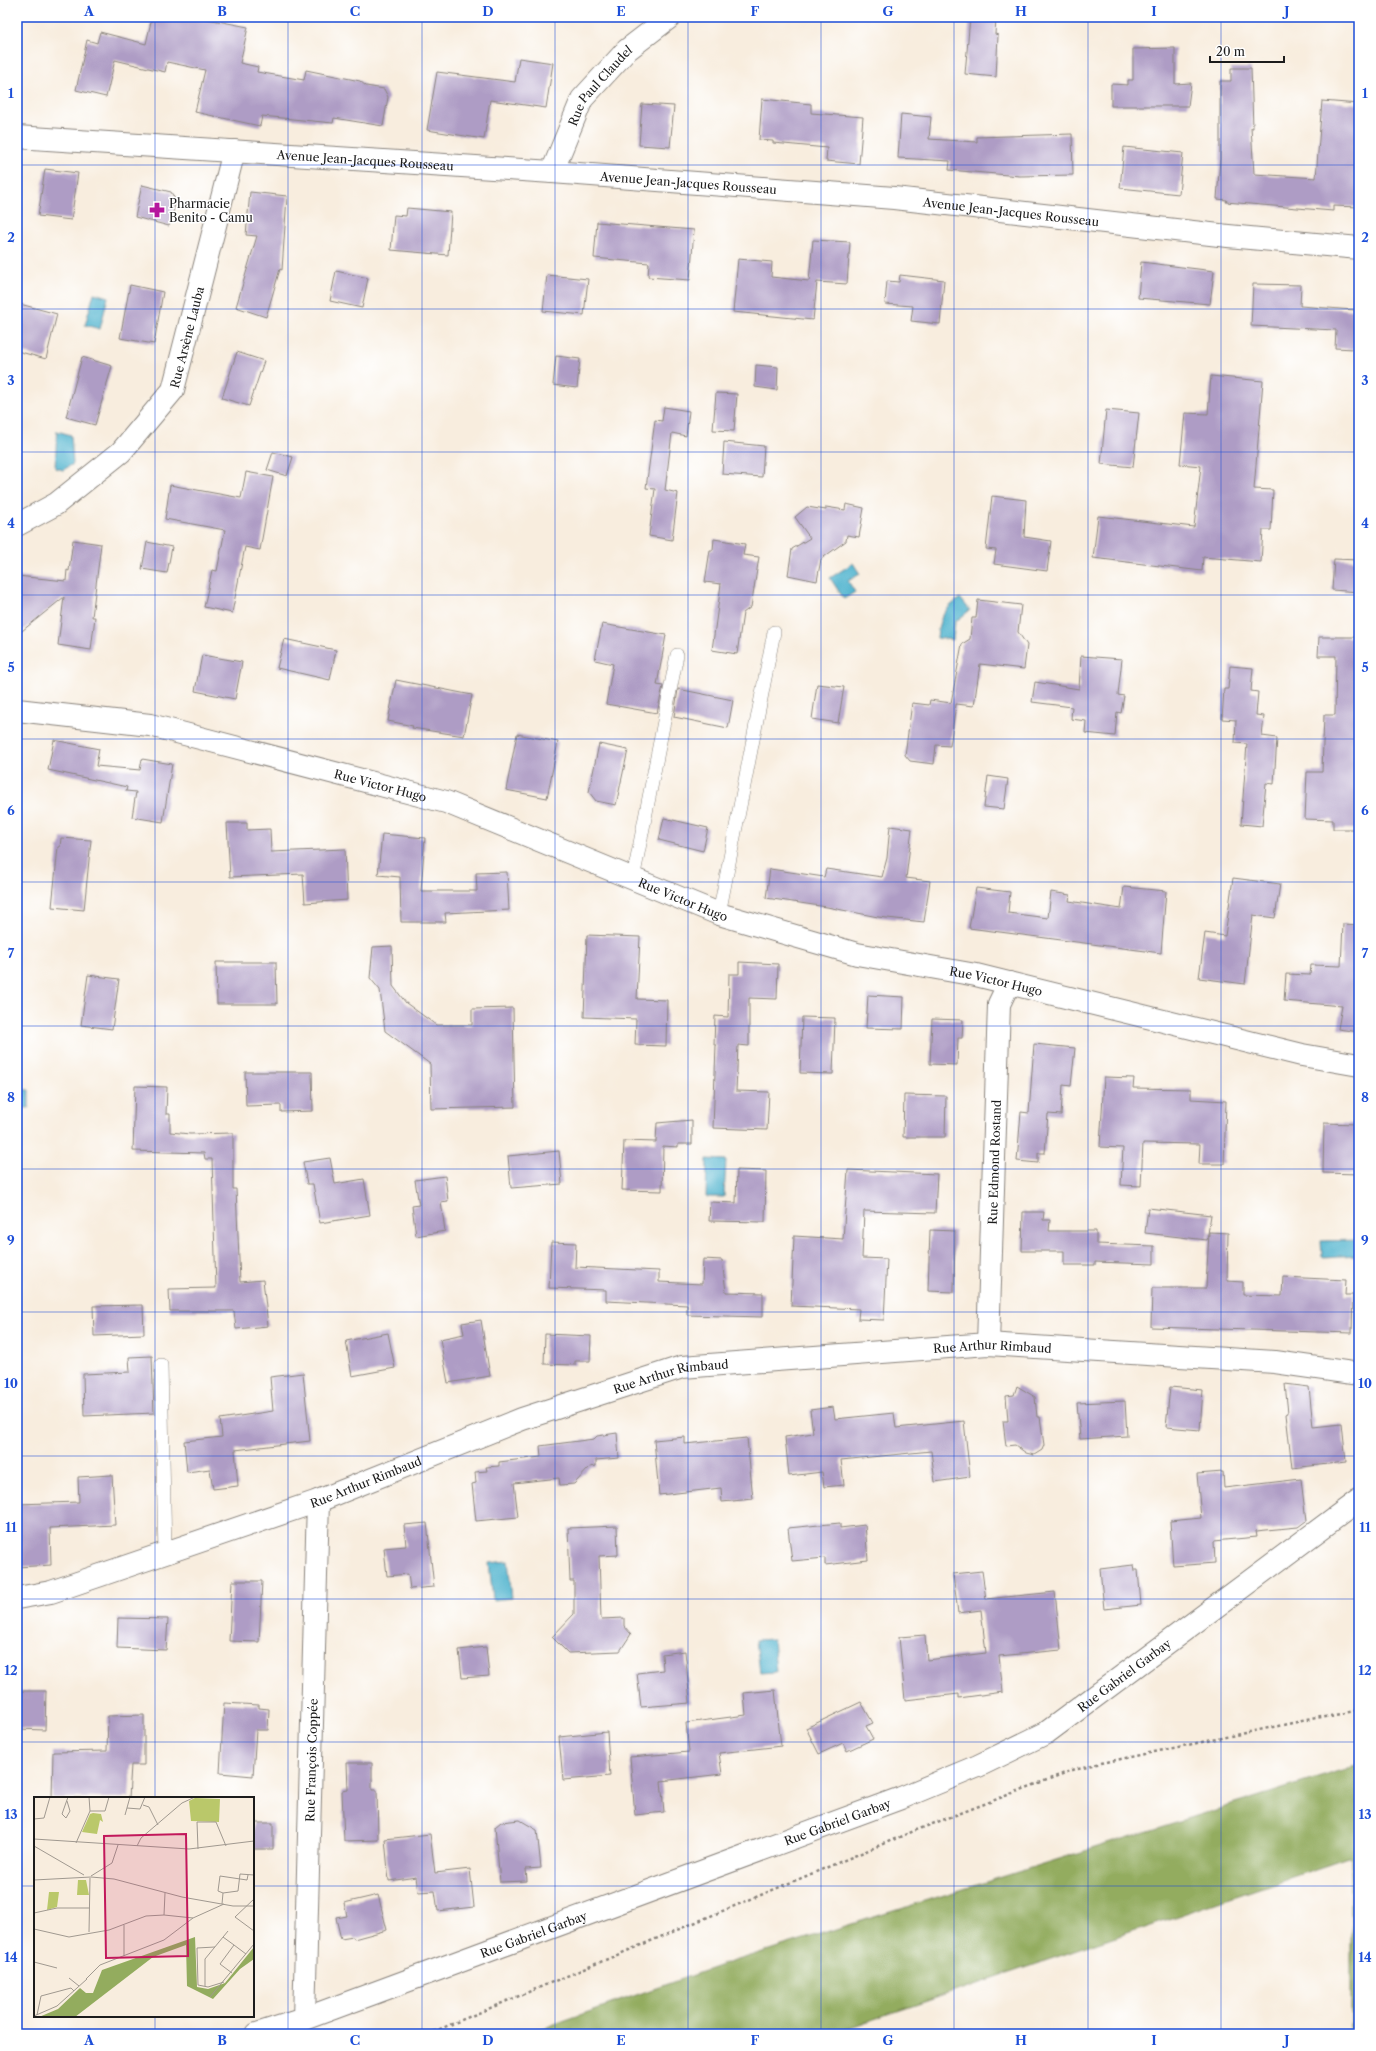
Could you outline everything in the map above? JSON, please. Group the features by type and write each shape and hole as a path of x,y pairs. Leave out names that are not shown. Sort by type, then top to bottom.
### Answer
{"street":[{"name":"Rue Paul Claudel","path":"552,172 582,100 627,50 670,17"},
{"name":"Avenue Jean-Jacques Rousseau","path":"17,137 552,172 894,198 1228,236 1359,248"},
{"name":"Rue Arsène Lauba","path":"17,525 56,504 121,452 173,390 234,151"},
{"name":"Rue Victor Hugo","path":"17,710 150,725 446,802 719,914 857,954 1009,983 1302,1056 1359,1065"},
{"name":"Rue Edmond Rostand","path":"988,1344 999,1004 1009,983"},
{"name":"Rue Arthur Rimbaud","path":"17,1598 51,1592 318,1501 522,1419 682,1367 988,1344 1275,1362 1359,1374"},
{"name":"Rue Gabriel Garbay","path":"257,2034 304,2019 894,1800 978,1766 1046,1733 1359,1500"},
{"name":"Rue François Coppée","path":"304,2019 318,1501"}],"lane":[{"path":"719,914 774,632"},
{"path":"633,879 677,655"},
{"path":"160,1365 165,1553"}],"path":[{"path":"428,2034 914,1831 1078,1768 1359,1710"}],"green space":[{"path":"1359,1765 1359,2034 1351,2034 1351,1857 830,2034 526,2034 721,1965"}],"water":[{"path":"94,293 108,297 100,329 85,325"},
{"path":"57,431 71,435 73,464 63,470 55,468"},
{"path":"853,563 860,574 848,581 855,592 844,599 830,578"},
{"path":"960,598 970,610 955,622 953,640 937,638 939,625 943,615"},
{"path":"17,1089 29,1090 29,1108 17,1108"},
{"path":"707,1159 726,1160 724,1197 706,1197"},
{"path":"1359,1240 1359,1255 1322,1257 1321,1241"},
{"path":"508,1561 512,1598 493,1600 489,1563"},
{"path":"773,1639 776,1672 760,1673 756,1640"}],"building":[{"path":"152,17 197,17 248,27 240,63 258,67 257,72 304,80 306,70 360,81 366,86 384,89 388,97 383,126 334,118 333,123 262,116 260,126 195,112 205,70 167,62 165,72 115,60 106,97 76,90 87,40 97,43 100,32 146,44"},
{"path":"970,17 996,17 995,34 998,35 996,77 965,74"},
{"path":"1175,48 1175,84 1191,83 1188,106 1111,106 1111,84 1128,85 1128,80 1133,80 1133,49"},
{"path":"519,58 553,63 546,108 490,100 484,139 427,130 437,72 515,82"},
{"path":"1231,68 1251,68 1253,128 1251,128 1254,174 1316,178 1322,101 1359,104 1359,207 1333,206 1333,211 1226,202 1227,200 1217,199 1220,159 1220,81 1231,81"},
{"path":"762,99 811,104 811,113 863,117 859,164 826,161 827,148 773,143 773,141 759,140"},
{"path":"642,104 674,106 670,147 639,145"},
{"path":"901,114 931,117 929,139 977,142 977,137 1072,134 1073,175 1020,176 949,170 950,161 898,158"},
{"path":"1124,147 1183,153 1179,194 1120,188"},
{"path":"45,169 78,173 71,220 38,216"},
{"path":"142,185 171,192 176,201 169,226 135,217"},
{"path":"250,192 287,196 282,270 280,269 266,317 236,307 257,236 246,235"},
{"path":"407,208 451,212 448,255 391,250 394,215 406,216"},
{"path":"597,222 694,230 690,280 648,277 649,263 594,258"},
{"path":"813,240 850,242 847,284 817,282 813,320 733,312 738,259 772,262 771,277 809,281"},
{"path":"1141,262 1214,271 1210,304 1138,298"},
{"path":"336,271 368,278 362,308 330,301"},
{"path":"547,275 588,279 584,315 543,311"},
{"path":"900,275 944,280 940,324 911,321 913,306 885,304 887,281 899,282"},
{"path":"1253,284 1301,285 1300,306 1355,310 1354,349 1335,348 1336,330 1251,326"},
{"path":"130,285 163,292 154,344 120,338"},
{"path":"20,304 57,314 46,359 17,351 17,315"},
{"path":"237,352 264,361 249,406 222,398"},
{"path":"556,356 580,359 577,388 553,385"},
{"path":"82,357 112,366 95,425 66,417"},
{"path":"756,365 778,367 777,390 755,387"},
{"path":"1211,376 1263,381 1254,489 1273,490 1271,530 1263,530 1261,562 1203,557 1202,571 1093,558 1098,516 1194,527 1201,466 1180,464 1185,413 1208,414"},
{"path":"716,393 737,394 734,431 713,430"},
{"path":"664,407 689,411 686,436 672,433 665,490 678,493 672,540 649,536 655,489 646,488 655,420 662,421"},
{"path":"1106,410 1139,413 1133,467 1101,464"},
{"path":"724,442 764,446 762,477 722,474"},
{"path":"273,452 293,457 287,476 267,470"},
{"path":"246,472 273,477 260,550 245,547 232,613 204,607 212,570 217,571 225,530 165,519 170,485 241,498"},
{"path":"992,496 1026,500 1024,537 1051,541 1047,571 994,564 996,550 986,549"},
{"path":"846,504 864,508 859,537 847,535 846,541 821,559 817,581 788,575 792,549 810,538 795,517 807,507 826,510 826,507 845,510"},
{"path":"714,539 745,544 743,555 759,557 751,607 743,613 737,654 712,650 721,584 705,582 710,550 713,550"},
{"path":"73,540 101,544 92,617 95,617 91,650 58,645 64,597 17,635 17,576 66,581 67,570 69,571"},
{"path":"147,542 172,547 167,573 142,569"},
{"path":"1334,559 1359,560 1359,592 1332,590"},
{"path":"978,600 1021,605 1018,632 1027,645 1024,669 980,664 974,706 956,704 950,746 936,745 934,764 910,761 905,755 912,703 929,705 930,700 951,703 962,644 970,639 972,618 976,618"},
{"path":"602,624 666,635 657,685 663,686 657,713 606,704 613,664 595,660"},
{"path":"1319,637 1359,637 1359,829 1333,829 1333,820 1305,819 1307,772 1322,772 1324,715 1335,715 1336,656 1318,656"},
{"path":"284,639 336,650 330,680 277,668"},
{"path":"202,655 242,662 235,699 195,691"},
{"path":"1081,656 1122,659 1118,695 1124,696 1121,713 1117,712 1115,736 1085,733 1086,721 1071,719 1072,707 1032,702 1035,682 1079,689"},
{"path":"1230,666 1253,668 1251,691 1258,692 1256,715 1264,716 1262,736 1277,738 1274,784 1266,783 1262,826 1241,824 1247,744 1235,743 1236,720 1222,719 1224,689 1228,689"},
{"path":"396,680 472,695 464,736 412,728 413,726 388,721"},
{"path":"817,684 844,687 838,723 812,719"},
{"path":"678,689 733,700 728,728 674,717"},
{"path":"517,734 558,742 547,798 506,790"},
{"path":"54,740 99,749 96,766 140,770 142,759 172,764 163,822 132,817 136,792 126,791 127,787 48,770"},
{"path":"599,744 628,750 616,805 596,801 589,792"},
{"path":"988,776 1008,779 1004,809 984,807"},
{"path":"664,818 708,828 703,851 659,840"},
{"path":"227,823 247,823 247,830 270,829 271,852 345,849 347,900 305,903 303,874 230,877"},
{"path":"890,826 912,829 906,878 930,881 924,922 878,917 827,907 766,898 770,869 824,877 826,869 882,877 887,858"},
{"path":"382,834 425,838 421,891 477,891 476,873 507,872 509,910 445,913 446,922 401,922 400,877 378,875"},
{"path":"61,838 91,840 84,910 52,907 58,847 60,847"},
{"path":"1233,878 1280,884 1275,918 1253,915 1245,984 1199,978 1205,933 1225,936"},
{"path":"1124,887 1166,891 1161,953 969,928 976,888 1010,892 1008,913 1048,918 1051,892 1070,895 1069,901 1121,909"},
{"path":"1343,924 1359,925 1359,1032 1338,1029 1342,1006 1284,1001 1286,974 1310,975 1311,965 1341,966"},
{"path":"587,935 640,937 637,999 667,1000 666,1046 635,1045 636,1019 584,1017"},
{"path":"392,946 393,986 406,1003 436,1025 472,1025 472,1009 513,1008 515,1107 431,1109 430,1064 385,1031 380,990 370,978 373,947"},
{"path":"216,962 276,962 277,1004 217,1004"},
{"path":"739,962 778,964 777,999 749,998 749,1046 738,1045 736,1091 769,1092 767,1130 713,1128 716,1045 714,1045 715,1016 728,1017 729,974 739,974"},
{"path":"88,975 119,979 112,1029 81,1025"},
{"path":"868,995 904,997 903,1029 866,1028"},
{"path":"802,1017 835,1018 833,1074 800,1073"},
{"path":"932,1019 963,1020 962,1038 958,1038 957,1065 930,1064"},
{"path":"1034,1044 1075,1048 1071,1086 1063,1085 1061,1115 1048,1114 1045,1153 1038,1153 1038,1163 1017,1161 1021,1112 1029,1113"},
{"path":"245,1072 312,1072 313,1111 281,1112 281,1105 246,1106"},
{"path":"1104,1077 1134,1078 1133,1088 1191,1089 1191,1099 1226,1101 1224,1164 1199,1164 1200,1144 1143,1143 1141,1186 1121,1185 1123,1148 1100,1147"},
{"path":"135,1086 167,1087 166,1114 170,1114 170,1132 190,1134 233,1133 233,1189 236,1189 240,1282 263,1280 268,1326 236,1329 234,1311 170,1311 169,1289 216,1288 212,1159 205,1159 204,1153 133,1151"},
{"path":"904,1095 946,1096 945,1137 903,1137"},
{"path":"692,1120 692,1144 678,1144 678,1147 663,1146 662,1191 622,1190 624,1141 656,1142 657,1123"},
{"path":"1324,1123 1356,1124 1356,1144 1359,1144 1359,1174 1323,1173"},
{"path":"559,1151 562,1184 511,1188 508,1156"},
{"path":"330,1158 335,1184 364,1179 370,1215 320,1223 313,1184 307,1184 303,1162"},
{"path":"737,1170 766,1171 765,1222 709,1221 710,1202 736,1203"},
{"path":"848,1170 937,1174 935,1213 864,1211 862,1258 887,1259 884,1320 858,1319 859,1309 791,1306 794,1236 843,1239"},
{"path":"445,1176 448,1201 441,1202 445,1231 416,1236 412,1206 419,1205 415,1180"},
{"path":"1148,1208 1211,1215 1207,1240 1145,1233"},
{"path":"1023,1212 1044,1212 1043,1220 1050,1220 1049,1231 1096,1231 1096,1244 1154,1246 1154,1264 1095,1262 1095,1265 1064,1265 1064,1251 1022,1251"},
{"path":"930,1230 955,1231 954,1292 928,1291"},
{"path":"1209,1232 1228,1233 1227,1281 1243,1282 1243,1295 1282,1296 1283,1277 1346,1280 1345,1295 1353,1295 1352,1333 1151,1327 1152,1288 1206,1288"},
{"path":"551,1242 576,1243 575,1267 659,1271 659,1282 702,1284 703,1259 722,1260 726,1292 763,1293 763,1317 687,1315 687,1305 606,1301 606,1290 549,1288"},
{"path":"143,1305 144,1334 94,1336 93,1306"},
{"path":"481,1320 490,1376 448,1383 440,1339 464,1334 462,1323"},
{"path":"388,1333 395,1368 352,1376 346,1341"},
{"path":"545,1334 591,1336 590,1361 575,1361 575,1365 544,1364"},
{"path":"152,1356 154,1413 84,1416 83,1374 130,1372 129,1357"},
{"path":"303,1373 310,1441 235,1450 238,1486 213,1489 210,1469 187,1472 184,1441 222,1437 220,1419 273,1411 270,1377"},
{"path":"1285,1384 1309,1387 1313,1427 1342,1424 1346,1462 1292,1468 1286,1414 1288,1413"},
{"path":"1017,1386 1035,1397 1037,1417 1040,1417 1044,1445 1042,1450 1034,1455 1026,1453 1015,1445 1006,1446 1003,1421 1008,1421 1006,1396 1014,1395"},
{"path":"1170,1387 1203,1390 1200,1430 1166,1427"},
{"path":"1125,1401 1127,1436 1080,1439 1077,1403"},
{"path":"833,1407 835,1419 894,1413 896,1428 964,1421 970,1477 935,1482 931,1451 841,1460 844,1485 824,1487 822,1472 789,1476 785,1437 813,1433 810,1410"},
{"path":"617,1433 619,1458 596,1460 596,1466 590,1467 574,1484 560,1485 559,1478 514,1483 518,1517 476,1521 472,1484 476,1483 475,1472 487,1471 486,1467 499,1466 499,1462 541,1457 540,1446 594,1439 597,1436"},
{"path":"685,1437 685,1444 747,1438 753,1499 722,1502 721,1488 659,1495 654,1440"},
{"path":"1223,1472 1224,1488 1301,1479 1306,1521 1298,1527 1256,1531 1257,1537 1214,1541 1215,1563 1173,1566 1170,1521 1201,1518 1197,1474"},
{"path":"112,1475 115,1525 50,1528 51,1565 17,1567 17,1504 79,1502 78,1477"},
{"path":"427,1523 434,1587 410,1589 408,1574 387,1576 384,1548 406,1546 404,1525"},
{"path":"840,1523 840,1528 865,1525 868,1560 825,1565 825,1558 792,1561 788,1528"},
{"path":"617,1526 618,1555 599,1556 601,1619 624,1618 624,1626 631,1634 620,1651 568,1653 552,1637 574,1614 574,1581 570,1581 568,1528"},
{"path":"1133,1565 1134,1570 1138,1570 1141,1605 1104,1609 1100,1569"},
{"path":"982,1571 986,1599 1055,1592 1061,1650 999,1656 1003,1692 959,1698 959,1694 905,1700 899,1637 925,1635 927,1660 986,1653 981,1610 958,1613 953,1574"},
{"path":"232,1581 262,1581 259,1642 229,1641"},
{"path":"118,1618 168,1619 166,1650 117,1648"},
{"path":"486,1647 489,1676 462,1678 459,1650"},
{"path":"685,1651 690,1703 641,1707 637,1673 663,1670 662,1654"},
{"path":"775,1690 781,1746 719,1753 722,1774 661,1781 664,1812 635,1815 630,1757 689,1752 686,1723 746,1715 744,1693"},
{"path":"17,1691 46,1691 45,1730 17,1729"},
{"path":"861,1702 873,1723 866,1726 873,1739 847,1751 843,1743 819,1754 806,1728"},
{"path":"224,1703 259,1705 259,1708 269,1709 268,1730 256,1730 253,1776 220,1773"},
{"path":"144,1715 144,1765 131,1765 129,1797 52,1797 53,1752 107,1751 108,1716"},
{"path":"607,1732 610,1776 563,1780 559,1737"},
{"path":"347,1763 372,1763 372,1790 377,1790 378,1840 344,1841 342,1791 348,1790"},
{"path":"520,1820 537,1830 541,1868 526,1869 527,1881 500,1882 495,1827 501,1822"},
{"path":"254,1823 273,1823 273,1849 254,1849"},
{"path":"430,1834 435,1873 470,1869 474,1907 438,1911 435,1891 418,1892 416,1877 389,1881 385,1839"},
{"path":"378,1895 387,1930 354,1939 353,1937 341,1939 336,1918 347,1916 344,1903"}],"place":[{"name":"Pharmacie Benito - Camu","path":"157,210"}]}
